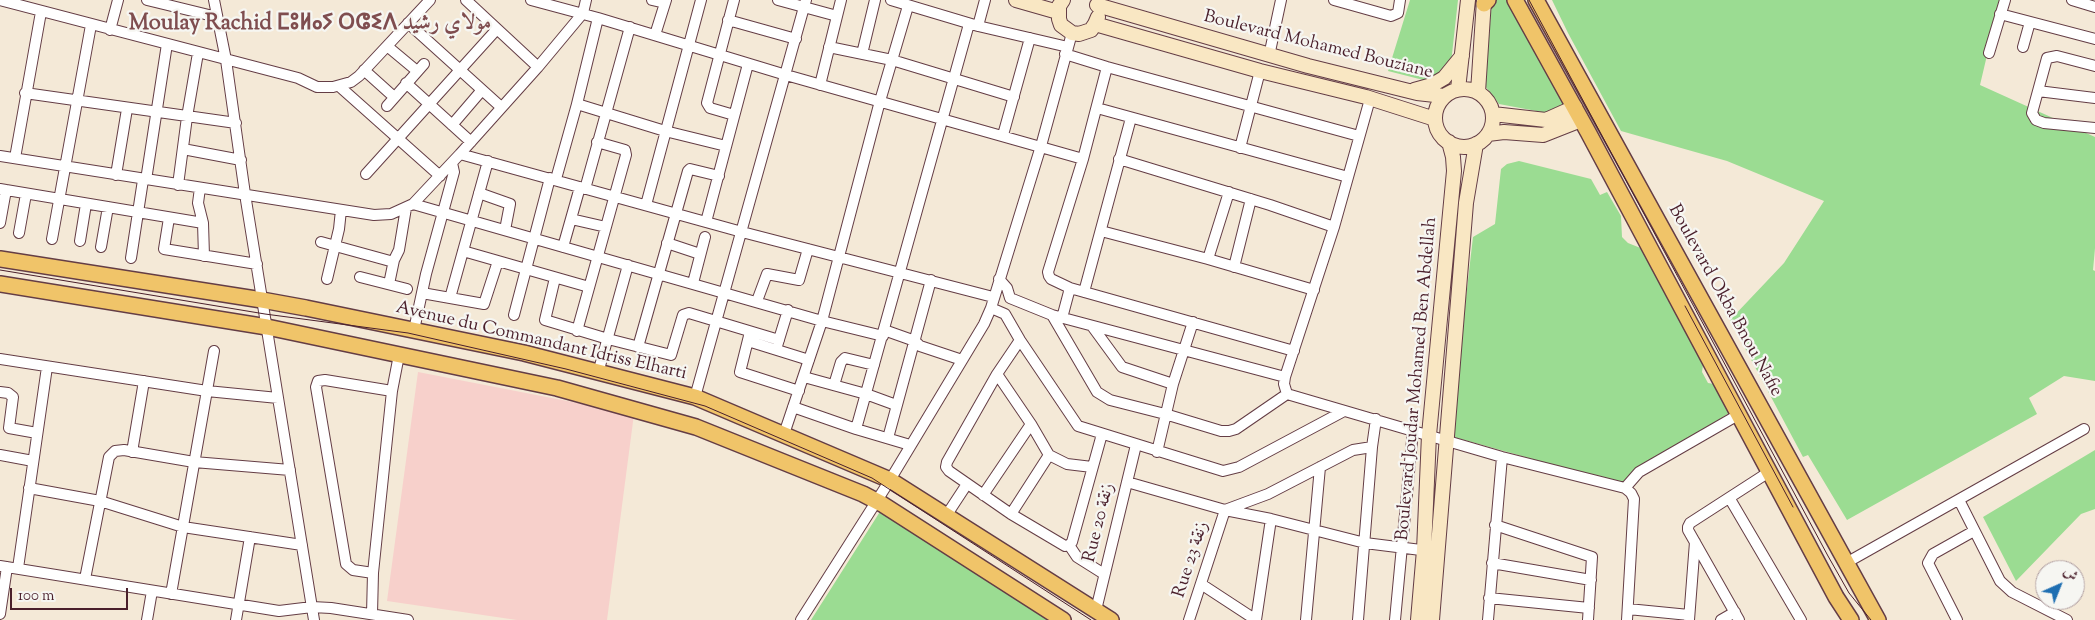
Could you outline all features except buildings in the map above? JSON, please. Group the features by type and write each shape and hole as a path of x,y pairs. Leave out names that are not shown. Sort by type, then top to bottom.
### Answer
{"main road":[{"path":"1016,0 1060,6 1061,25 1072,33 1085,33 1095,24 1098,18 1095,3"},
{"path":"1458,89 1468,0"},
{"path":"1516,0 1848,618"},
{"name":"Boulevard Okba Bnou Nafie","path":"1536,0 1588,91 1878,620"},
{"path":"1478,92 1485,1"},
{"name":"Boulevard Mohamed Bouziane","path":"1095,3 1269,56 1405,90 1444,96"},
{"name":"Boulevard Mohamed Bouziane","path":"1095,24 1260,71 1370,99 1435,119"},
{"path":"1405,90 1419,90 1438,82 1454,68 1462,56"},
{"path":"1468,88 1478,92 1490,103 1493,114 1492,127 1488,134 1476,144 1462,147 1449,142 1441,136 1436,126 1436,109 1444,96 1458,89 1468,88"},
{"path":"1493,114 1546,120 1578,114"},
{"path":"1488,134 1504,132 1543,135 1578,114"},
{"name":"Boulevard Joudar Mohamed Ben Abdellah","path":"1432,620 1429,435 1454,172 1454,157 1449,142"},
{"name":"Boulevard Joudar Mohamed Ben Abdellah","path":"1418,620 1446,440 1466,203 1476,144"},
{"name":"Avenue du Commandant Idriss Elharti","path":"0,259 262,300 414,330 524,353 695,397 890,480 1110,620"},
{"path":"0,284 267,327 557,388 696,427 876,501 1063,620"}],"street":[{"path":"0,0 298,78 317,87 339,86 351,82 430,0"},
{"path":"110,30 118,0"},
{"path":"214,0 226,60 245,194 314,620"},
{"path":"466,0 538,67"},
{"path":"531,0 549,2 748,64 1083,159"},
{"path":"0,156 374,215 391,214 410,206 452,163 538,67 583,13 586,0"},
{"path":"652,0 665,2 655,35"},
{"path":"646,205 688,45 702,0"},
{"path":"734,0 718,54 708,106 734,115"},
{"path":"778,0 805,3 837,16"},
{"path":"820,85 841,0"},
{"path":"862,54 875,0"},
{"path":"891,0 974,25 1030,38 1107,67 1359,136"},
{"path":"856,429 953,79 985,0"},
{"path":"1269,56 1281,0"},
{"path":"1334,0 1391,16 1398,13 1400,0"},
{"path":"1989,53 2005,0"},
{"path":"2072,0 2095,7"},
{"path":"152,1 217,17"},
{"path":"695,397 805,3"},
{"path":"784,434 822,321 880,101 908,6"},
{"path":"15,158 25,93 41,12"},
{"path":"2000,14 2095,39"},
{"path":"514,315 533,238 577,104 598,18"},
{"path":"728,20 796,39"},
{"path":"2023,47 2030,22"},
{"path":"408,23 501,107"},
{"path":"52,239 91,25"},
{"path":"563,246 583,188 630,28"},
{"path":"366,174 497,30"},
{"path":"801,620 890,480 984,324 991,308 1041,146 1072,33"},
{"path":"1003,135 1030,38"},
{"path":"131,258 157,113 167,44"},
{"path":"386,106 420,68 387,46"},
{"path":"829,47 892,60 1014,97"},
{"path":"178,185 198,53"},
{"path":"2095,66 2057,56 2047,58 2032,113 2036,120 2052,125 2095,128"},
{"path":"706,222 748,64"},
{"path":"1107,67 1083,159 1048,272 1051,279 1070,288 1294,351"},
{"path":"364,70 394,97"},
{"path":"1240,148 1260,71"},
{"path":"406,83 471,142"},
{"path":"339,86 440,176"},
{"path":"452,124 482,90"},
{"path":"2038,91 2095,98"},
{"path":"25,93 126,109 236,123"},
{"path":"1287,394 1284,384 1285,378 1334,227 1370,99"},
{"path":"577,104 665,131 726,146"},
{"path":"1097,108 1348,177"},
{"path":"116,175 126,109"},
{"path":"1084,292 1131,118"},
{"path":"577,331 626,152 625,150 597,142"},
{"path":"183,149 241,160"},
{"path":"460,154 553,178 742,232 993,297"},
{"path":"1119,160 1251,199 1334,227"},
{"path":"450,298 488,161"},
{"path":"414,330 454,172 452,163"},
{"path":"638,347 689,170 719,176"},
{"path":"200,188 198,203 203,224 204,256"},
{"path":"0,223 3,190 203,224"},
{"path":"1208,259 1228,192"},
{"path":"479,193 510,204 505,230"},
{"path":"19,233 26,194"},
{"path":"1234,266 1251,199"},
{"path":"80,241 86,204"},
{"path":"410,206 443,213 563,246 822,321 916,341 920,346 962,360"},
{"path":"389,284 410,206"},
{"path":"102,247 108,208"},
{"path":"327,279 342,210"},
{"path":"169,218 164,250 256,264"},
{"path":"571,219 606,227"},
{"path":"1101,231 1234,266 1314,290"},
{"path":"693,283 705,237"},
{"path":"321,242 390,261 394,260"},
{"path":"667,243 700,254"},
{"path":"756,302 767,274 798,280 808,249"},
{"path":"463,251 589,287"},
{"path":"422,293 484,304 498,261"},
{"path":"598,372 628,265"},
{"path":"360,277 407,289"},
{"path":"555,278 545,320 577,331 671,355 686,314 716,323 776,351 809,360"},
{"path":"999,279 1007,288 1010,298 1006,314"},
{"path":"888,438 916,341 931,280"},
{"path":"1057,317 1070,288"},
{"path":"1010,298 1057,317 1285,378"},
{"path":"991,308 1006,314 1020,340 1072,420 1085,429 1223,472 1231,470 1344,410"},
{"path":"776,351 788,310"},
{"path":"1057,317 1097,392 1110,400 1221,431 1229,431 1236,429 1287,394"},
{"path":"1157,452 1173,384 1193,322"},
{"path":"1092,326 1122,367 1173,384"},
{"path":"749,337 779,340"},
{"path":"749,337 739,369 741,374 799,391"},
{"path":"1020,340 997,374 947,462 946,467 1010,514 1065,546 1069,545"},
{"path":"171,594 214,351"},
{"path":"372,614 373,573 392,391 399,355"},
{"path":"834,385 841,362 845,358 874,365"},
{"path":"0,359 208,391 278,398"},
{"path":"0,614 8,567 29,488 47,367"},
{"path":"997,374 1031,424 1049,455 1067,464 1092,467"},
{"path":"804,377 866,394 896,405"},
{"path":"373,573 353,570 346,564 316,387 318,381 325,380 392,391"},
{"path":"132,452 144,381"},
{"path":"0,392 8,393 13,398 9,428 37,433"},
{"path":"1287,394 1502,457 1625,488 1631,493 1634,500 1628,615 1689,617 1695,542"},
{"path":"793,407 910,445"},
{"path":"1625,488 1639,472 1738,415"},
{"path":"1358,620 1376,419"},
{"path":"983,495 1031,424"},
{"path":"1846,563 2084,428"},
{"path":"1395,620 1413,430"},
{"path":"1069,545 1072,542 1102,434"},
{"name":"Rue 20 زنقة","path":"1096,610 1136,445"},
{"path":"1225,510 1268,494 1353,450 1372,447"},
{"path":"85,579 109,457 115,451 194,462 290,470"},
{"path":"0,455 33,461"},
{"path":"1010,514 1049,455"},
{"path":"1488,620 1502,457"},
{"path":"1306,620 1316,530 1320,467"},
{"path":"1721,620 1737,616 1688,530 1690,523 1730,499 1769,472"},
{"path":"1127,482 1225,510 1271,519 1365,543 1430,551"},
{"path":"946,516 967,484"},
{"path":"29,488 100,501 183,527 302,545"},
{"path":"1730,499 1801,620"},
{"path":"1959,500 2000,581 2012,592 2067,620"},
{"name":"Rue 23 زنقة","path":"1189,620 1225,510"},
{"path":"1201,584 1256,620 1271,519"},
{"path":"1495,525 1588,555 1593,560 1588,620"},
{"path":"1957,620 1928,563 1933,554 1974,531"},
{"path":"236,620 250,537"},
{"path":"1069,545 1077,557 1104,574"},
{"path":"1492,563 1592,580"},
{"path":"8,567 278,611 312,607 331,608 408,620"},
{"path":"147,620 152,590"},
{"path":"1489,598 1589,608"}],"shaded area":[{"path":"418,372 634,414 607,620 517,620 387,601"}],"green space":[{"path":"1410,0 1458,0 1449,81 1443,85 1388,71"},
{"path":"1492,0 1511,0 1568,103 1547,113 1499,104 1485,86"},
{"path":"1552,0 2000,0 1980,85 2095,137 2095,248 2093,270 2095,271 2095,381 2064,376 2029,398 2037,414 1847,520 1808,455 1803,457 1730,320 1784,263 1824,201 1727,161 1621,131"},
{"path":"1519,161 1591,179 1600,195 1607,192 1621,216 1622,237 1628,243 1643,249 1703,365 1702,372 1708,383 1714,384 1729,413 1622,484 1450,436 1473,237 1495,224 1501,169 1507,164"},
{"path":"2095,450 2095,509 2081,514 2016,581 1983,517"},
{"path":"883,507 1048,620 811,620"}],"tram line":[{"path":"1529,0 1828,556 1849,593 1871,620"},
{"path":"0,270 265,314 408,333 566,369 705,406 872,478 1091,620"},
{"path":"1685,306 1793,507"}],"district":[{"name":"Moulay Rachid ⵎⵓⵍⴰⵢ ⵔⵛⵉⴷ مولاي رشيد","path":"310,25"}]}
